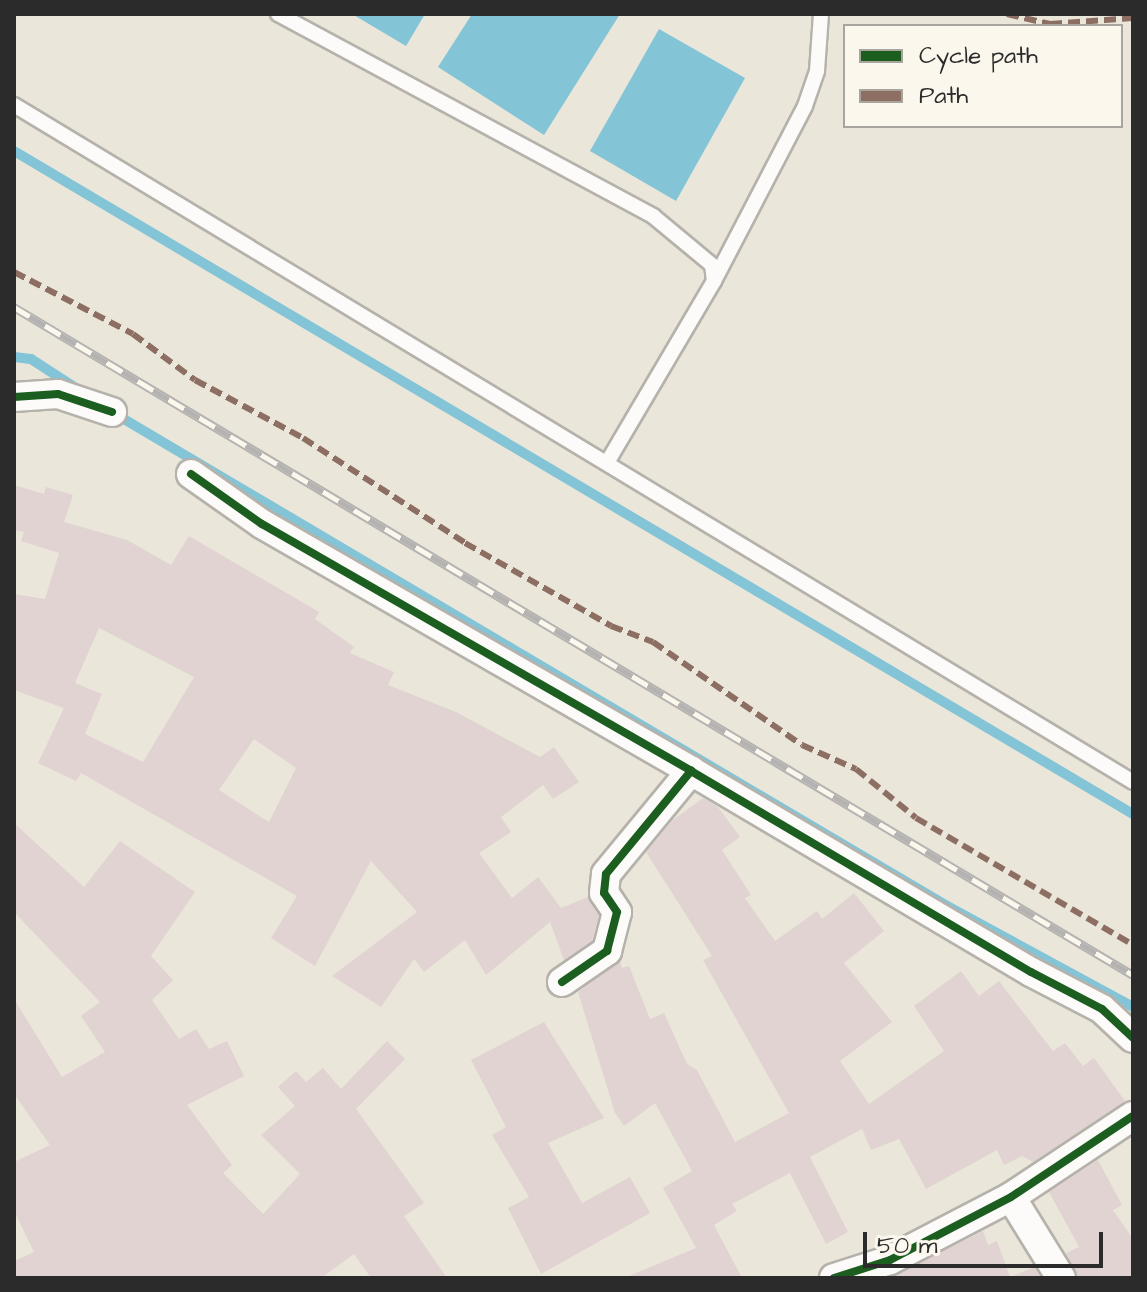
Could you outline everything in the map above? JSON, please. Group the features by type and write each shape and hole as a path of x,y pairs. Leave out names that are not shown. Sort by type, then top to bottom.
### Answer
{"street":[{"path":"14,397 58,394 112,412"},
{"path":"191,474 262,524 691,771 1031,972 1102,1009 1133,1038"},
{"path":"562,982 607,951 617,912 604,893 606,874 691,771"},
{"path":"834,1278 890,1260 1011,1197 1133,1116"},
{"path":"1011,1197 1061,1278"}],"lane":[{"path":"278,14 653,216 712,265 714,281"},
{"path":"608,461 714,281 805,106 817,71 821,14"},
{"path":"14,105 608,461 1133,782"}],"water":[{"path":"352,14 425,14 406,46"},
{"path":"472,14 620,14 544,135 438,67"},
{"path":"659,29 745,78 676,201 590,151"}],"building":[{"path":"14,485 44,494 46,487 73,495 64,522 127,540 171,565 189,536 319,612 315,619 354,647 350,653 394,672 388,685 456,712 540,757 554,747 579,782 553,799 543,785 501,817 511,832 479,853 512,898 538,877 561,908 588,897 599,915 592,941 564,960 550,922 486,975 465,940 424,972 414,959 381,1007 332,976 417,912 371,861 315,966 271,938 297,896 81,773 76,781 38,763 64,708 14,690 14,594 45,599 59,553 21,541 24,532 14,530","holes":["99,628 194,677 143,762 85,734 102,694 75,683","254,739 296,768 269,822 219,790"]},
{"path":"703,798 718,807 740,837 722,850 751,895 745,898 775,941 817,911 822,919 854,893 884,931 844,963 892,1022 840,1061 869,1104 944,1051 914,1006 961,971 979,996 999,981 1053,1051 1065,1043 1083,1066 1094,1058 1125,1101 1033,1162 1022,1156 1004,1165 997,1150 926,1189 899,1139 871,1150 862,1129 810,1157 848,1232 826,1244 790,1173 732,1204 737,1211 714,1225 742,1278 624,1278 696,1248 663,1188 692,1171 655,1103 624,1126 615,1113 578,992 620,961 622,968 629,966 650,1019 664,1013 687,1064 697,1070 735,1142 789,1113 703,960 712,956 646,852 673,820"},
{"path":"14,823 84,887 120,841 195,892 151,956 173,980 152,1000 179,1039 196,1029 209,1049 227,1041 244,1076 187,1105 232,1165 223,1173 263,1214 300,1174 261,1135 295,1106 278,1087 296,1071 306,1082 323,1068 341,1089 387,1041 405,1059 356,1109 424,1203 404,1216 447,1278 371,1278 354,1254 321,1278 14,1278 14,1261 34,1252 14,1211 14,1162 50,1145 14,1094 14,999 62,1077 105,1052 81,1016 100,1002 14,912"},
{"path":"544,1022 604,1118 548,1143 582,1203 630,1177 650,1213 541,1274 508,1208 529,1197 492,1135 506,1127 471,1060"},
{"path":"1098,1160 1122,1205 1113,1210 1133,1239 1133,1278 1078,1278 1066,1253 1079,1247 1049,1192"},
{"path":"983,1231 988,1245 997,1241 1010,1277 1034,1267 1041,1278 890,1278"}],"waterway":[{"path":"14,151 1133,814"},
{"path":"14,357 31,359 79,390"},
{"path":"112,412 947,906 1133,1007"}],"railway":[{"path":"14,307 1133,975"}],"marked path":[{"path":"1007,14 1050,24 1133,18"},
{"path":"14,272 133,334 195,380 303,438 465,543 611,626 653,642 802,745 856,769 916,818 1133,945"}],"cycle path":[{"path":"14,397 58,394 112,412"},
{"path":"191,474 262,524 691,771"},
{"path":"562,982 607,951 617,912 604,893 606,874 691,771 1031,972 1102,1009 1133,1038"},
{"path":"834,1278 890,1260 1011,1197 1133,1116"}]}
